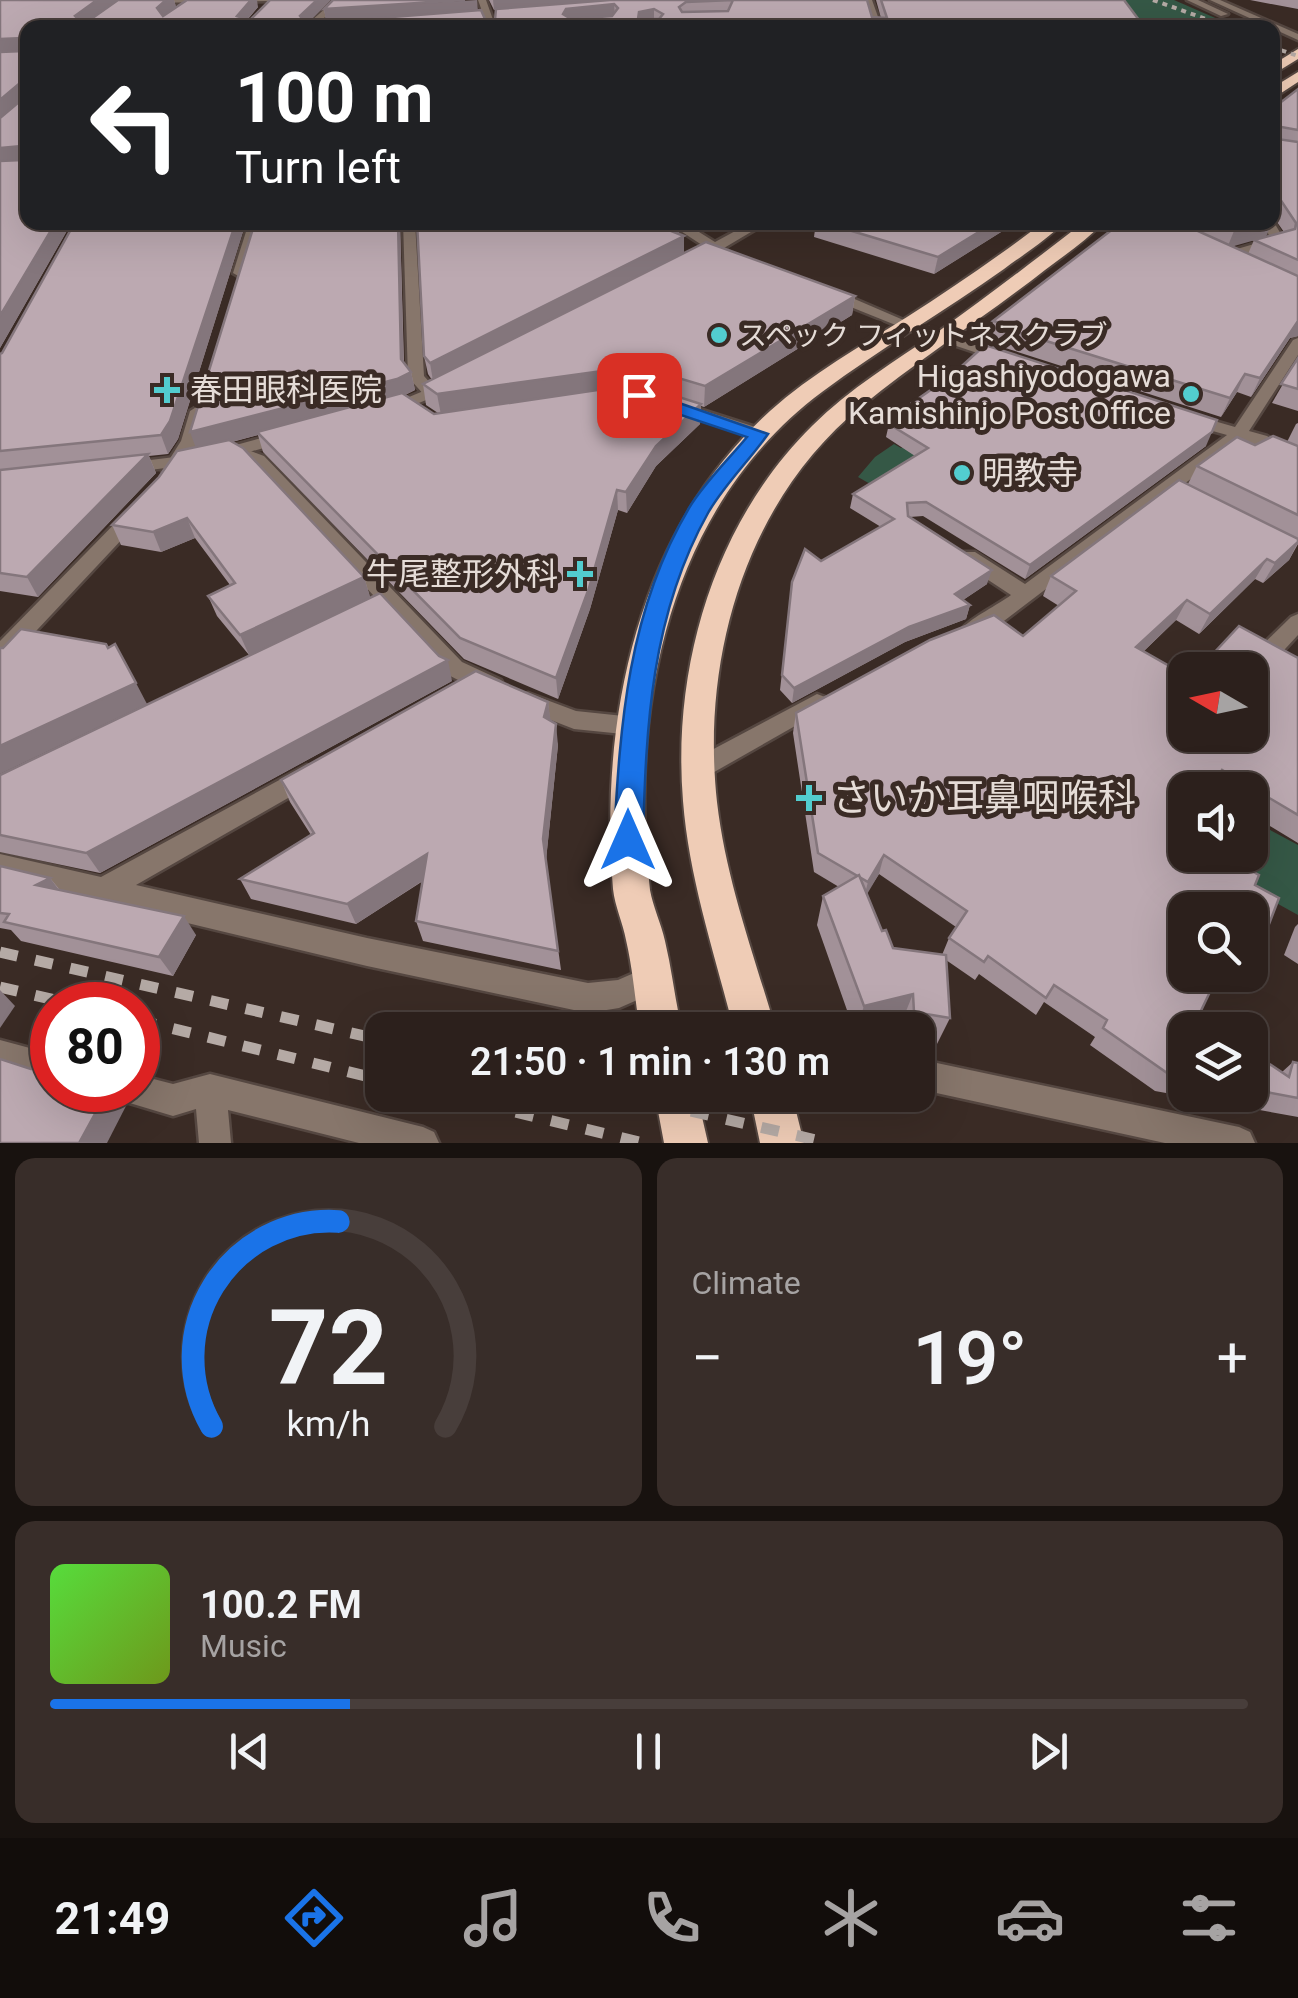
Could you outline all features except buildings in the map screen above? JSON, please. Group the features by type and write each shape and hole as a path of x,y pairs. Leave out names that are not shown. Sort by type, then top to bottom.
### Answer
{"highway":[{"path":"657,1012 647,947 632,895 627,813 633,726 654,614 676,551 712,490 759,434 802,396 1045,230"},
{"path":"750,1012 717,891 700,802 700,722 708,654 736,556 753,520 794,459 818,433 1085,230"},
{"path":"680,1112 686,1143"},
{"path":"775,1112 782,1143"}],"street":[{"path":"181,12 194,0"},
{"path":"260,14 274,0"},
{"path":"143,1 319,0"},
{"path":"319,20 340,0"},
{"path":"482,0 490,20"},
{"path":"1191,0 1235,20"},
{"path":"1220,2 1236,0"},
{"path":"1220,2 1257,20"},
{"path":"469,16 507,14"},
{"path":"232,298 253,230"},
{"path":"409,230 416,377 432,394"},
{"path":"686,230 732,256"},
{"path":"678,267 747,230"},
{"path":"1225,257 1279,240 1273,230"},
{"path":"1210,250 1243,266"},
{"path":"822,291 1032,367"},
{"path":"960,634 989,622 1176,491 1239,434 1298,343"},
{"path":"370,414 416,409 432,394 467,376"},
{"path":"0,655 151,497 190,440 206,388"},
{"path":"656,400 759,434"},
{"path":"1179,416 1272,446 1298,464"},
{"path":"102,470 177,462 293,435"},
{"path":"236,450 258,460 379,605 454,668 574,720 633,726"},
{"path":"946,543 1025,594"},
{"path":"1268,654 1298,622"},
{"path":"444,698 478,679"},
{"path":"700,768 832,695"},
{"path":"104,890 325,765"},
{"path":"0,866 367,952 588,998 619,994 650,980"},
{"path":"0,1055 30,1063"},
{"path":"935,1078 1239,1143"},
{"path":"210,1090 215,1143"},
{"path":"160,1097 173,1100 210,1090 423,1143"}],"green space":[{"path":"886,0 1174,0 1220,20 1163,20 1024,14"},
{"path":"915,441 953,464 879,489 858,477 875,457 894,444 901,448"},
{"path":"1268,829 1298,845 1298,915 1268,898 1268,892 1257,892 1221,872 1268,872"}],"railway":[{"path":"1153,0 1209,20"},
{"path":"1280,50 1298,56"},
{"path":"0,952 365,1036"},
{"path":"0,987 30,994"},
{"path":"160,1025 365,1076"},
{"path":"516,1112 643,1143"},
{"path":"695,1112 829,1143"}],"place":[{"name":"スペック フィットネスクラブ","path":"719,335"},
{"name":"春田眼科医院","path":"167,390"},
{"name":"Higashiyodogawa Kamishinjo Post Office","path":"1191,394"},
{"name":"明教寺","path":"962,473"},
{"name":"牛尾整形外科","path":"580,574"},
{"name":"さいか耳鼻咽喉科","path":"809,798"}],"route":[{"path":"628,840 633,726 645,652 664,580 700,508 759,434 639,395"}]}
